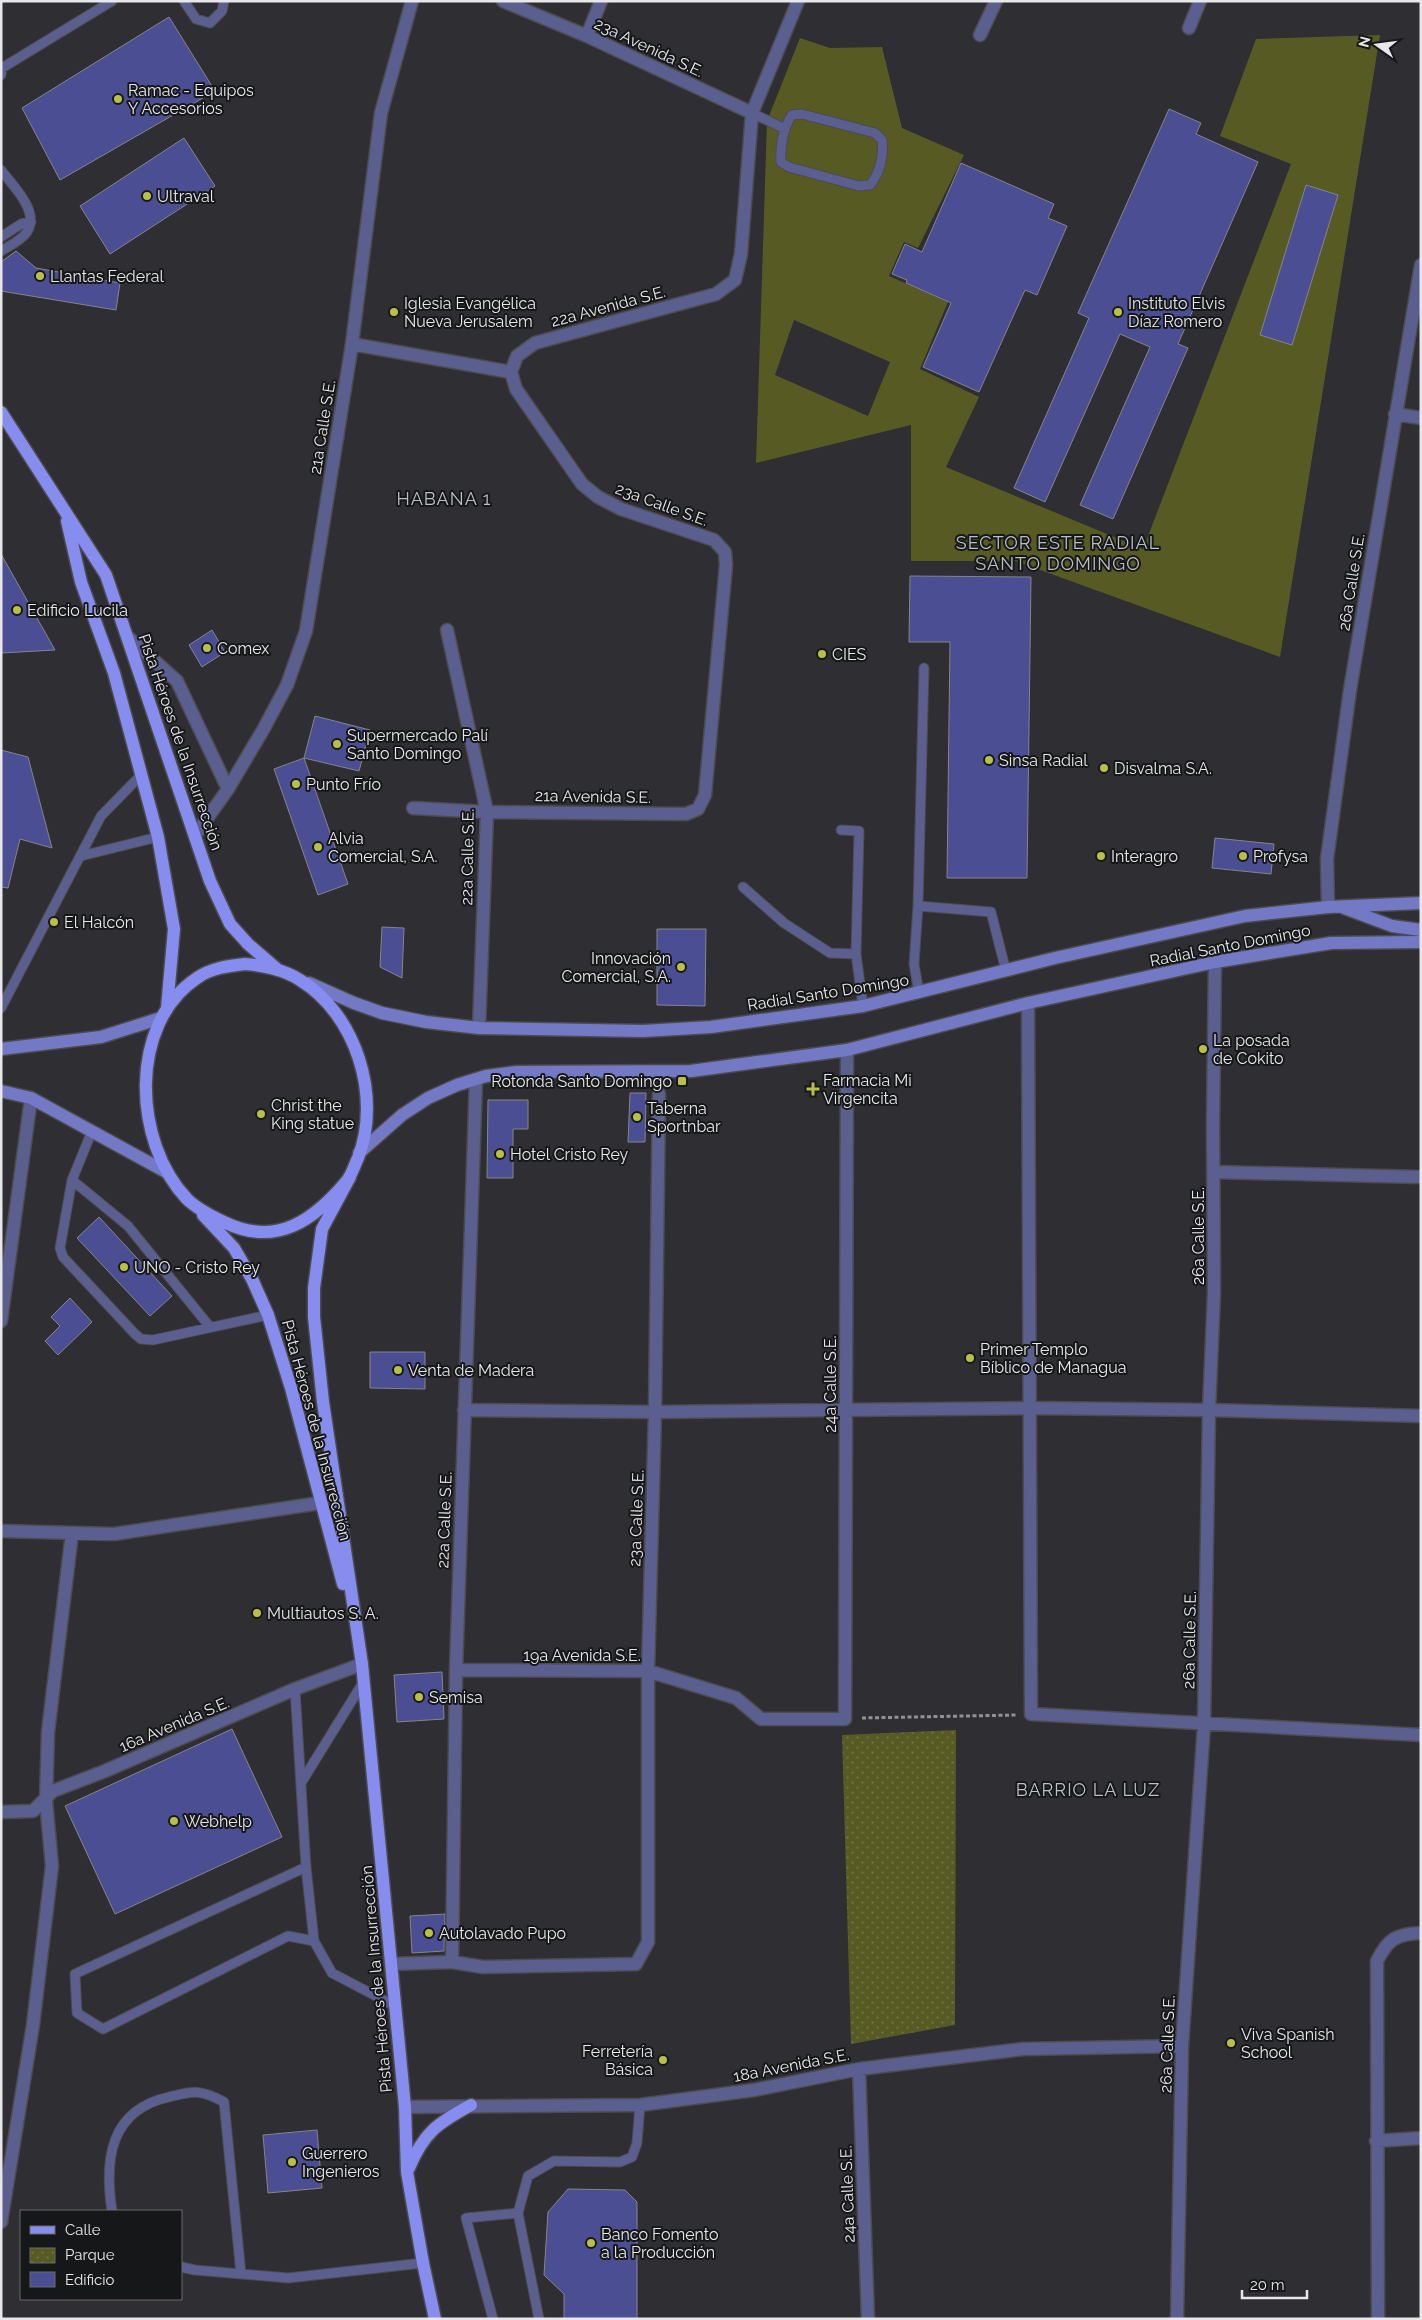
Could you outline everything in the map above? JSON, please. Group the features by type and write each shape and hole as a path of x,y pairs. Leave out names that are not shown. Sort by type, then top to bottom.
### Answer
{"main road":[{"name":"Pista Héroes de la Insurrección","path":"1,412 106,574 196,834 210,881 230,924 248,944 280,972"},
{"name":"Pista Héroes de la Insurrección","path":"64,511 81,582 114,672 158,837 174,929 164,1013"},
{"name":"Radial Santo Domingo","path":"300,979 354,1004 382,1013 426,1022 478,1028 642,1031 711,1027 863,1006 1245,916 1333,906 1421,903"},
{"path":"1333,906 1392,926 1421,930"},
{"name":"Radial Santo Domingo","path":"359,1153 402,1115 428,1098 456,1085 476,1079 517,1072 691,1071 847,1050 1028,1003 1215,962 1331,943 1421,942"},
{"path":"245,964 258,965 300,979 333,1010 343,1024 358,1056 363,1073 367,1107 364,1138 350,1177 335,1195 309,1218 292,1227 272,1232 251,1232 234,1227 208,1214 188,1199 168,1173 151,1131 146,1100 148,1053 164,1013 197,977 213,970 245,964"},
{"path":"1,1049 102,1037 164,1013"},
{"path":"1,1091 31,1098 168,1173"},
{"name":"Pista Héroes de la Insurrección","path":"350,1177 322,1229 314,1288 323,1402 364,1681 395,2006 408,2172 422,2263 435,2319"},
{"name":"Pista Héroes de la Insurrección","path":"188,1199 234,1248 252,1279 268,1315 291,1388 320,1503 357,1634"},
{"path":"408,2172 418,2147 427,2134 443,2120 471,2105"}],"street":[{"name":"21a Calle S.E.","path":"196,834 228,789 263,730 287,685 306,630 352,344 381,113 412,1"},
{"name":"23a Avenida S.E.","path":"503,1 587,36 752,113"},
{"path":"587,36 601,1"},
{"path":"752,113 798,1"},
{"path":"980,35 996,1"},
{"path":"1189,28 1200,1"},
{"name":"22a Avenida S.E.","path":"510,372 517,356 535,343 716,294 735,280 741,254 752,113"},
{"name":"26a Calle S.E.","path":"1333,906 1327,859 1350,690 1421,265"},
{"path":"352,344 510,372"},
{"name":"23a Calle S.E.","path":"510,372 516,389 582,484 598,497 621,509 714,540 725,552 726,565 706,786 698,809"},
{"path":"1395,414 1421,418"},
{"name":"22a Calle S.E.","path":"446,630 487,812 478,1028"},
{"path":"128,637 177,680 228,789"},
{"name":"21a Avenida S.E.","path":"413,808 487,812 686,814 698,809"},
{"name":"26a Calle S.E.","path":"1177,2319 1182,2046 1204,1725 1209,1410 1214,1293 1215,962"},
{"path":"1028,1003 1031,1714 1204,1725 1421,1735"},
{"name":"24a Calle S.E.","path":"845,1718 847,1050"},
{"name":"22a Calle S.E.","path":"452,1962 456,1670 476,1079"},
{"name":"23a Calle S.E.","path":"452,1962 482,1967 636,1964 648,1942 648,1672 655,1412 659,1094"},
{"path":"1,1321 6,1262 31,1098"},
{"path":"1214,1172 1421,1176"},
{"path":"464,1410 655,1412 1030,1408 1209,1410 1421,1416"},
{"path":"1,1531 114,1534 320,1503"},
{"path":"1,2222 33,2025 52,1866 46,1801 48,1732 72,1533"},
{"name":"16a Avenida S.E.","path":"1,1812 34,1811 46,1801 53,1791 362,1664"},
{"name":"19a Avenida S.E.","path":"456,1670 648,1672 736,1698 761,1719 845,1718"},
{"path":"1378,2319 1376,2141 1377,1961 1386,1944 1403,1934 1421,1933"},
{"path":"391,1964 452,1962"},
{"name":"18a Avenida S.E.","path":"404,2107 640,2105 754,2090 859,2069 1023,2049 1182,2046"},
{"name":"24a Calle S.E.","path":"859,2069 868,2319"},
{"path":"1376,2141 1421,2138"}],"lane":[{"path":"1,75 2,68 112,1"},
{"path":"184,1 196,19 210,23 222,11 224,1"},
{"path":"752,113 785,129"},
{"path":"802,114 875,133 882,140 884,149 877,176 870,185 859,186 789,168 781,162 780,157 785,129 792,115 802,114"},
{"path":"1,170 30,210 31,222 26,234 1,251"},
{"path":"1,237 21,224 31,222"},
{"path":"919,994 914,964 918,906 924,668"},
{"path":"1,1008 101,816 142,774"},
{"path":"841,830 859,831 856,954 863,1006"},
{"path":"80,856 158,837"},
{"path":"743,887 784,922 830,953 856,954"},
{"path":"918,906 991,912 1006,971"},
{"path":"92,1130 72,1180 60,1248 63,1257 128,1327 141,1339 153,1340 268,1315"},
{"path":"72,1180 128,1226 210,1327"},
{"path":"301,1784 364,1681"},
{"path":"295,1690 306,1867 314,1940 332,1973 395,2006"},
{"path":"306,1867 75,1974 77,2013 103,2029 288,1936 314,1940"},
{"path":"112,2210 108,2172 111,2148 119,2127 135,2112 157,2099 186,2093 207,2093 224,2102 241,2274"},
{"path":"539,2319 518,2213 528,2176 554,2161 620,2162 632,2157 637,2142 640,2105"},
{"path":"494,2319 466,2218 518,2213"},
{"path":"182,2267 288,2278 422,2263"}],"path":[{"path":"845,1718 1031,1714"}],"green space":[{"path":"1380,35 1280,657 1015,561 911,561 911,425 756,463 767,121 800,38 830,48 882,47 902,128 964,155 918,248 904,242 889,276 948,302 920,369 979,397 946,467 1143,549 1291,164 1220,136 1256,39","holes":["794,320 890,362 868,416 775,375"]},
{"path":"956,1730 955,2025 851,2044 842,1735"}],"building":[{"name":"Ramac - Equipos Y Accesorios","path":"169,17 215,91 60,180 22,108"},
{"path":"1169,109 1201,123 1196,134 1258,162 1178,344 1188,348 1113,519 1080,505 1150,347 1120,334 1045,502 1014,488 1089,318 1078,313"},
{"name":"Ultraval","path":"184,138 215,186 110,254 80,206"},
{"path":"961,163 1054,204 1048,218 1067,226 1037,295 1025,290 979,392 923,367 951,303 906,283 907,280 892,274 905,244 922,252"},
{"path":"1306,185 1338,195 1292,345 1260,335"},
{"name":"Llantas Federal","path":"16,251 36,268 120,283 116,310 1,291 1,262"},
{"name":"Edificio Lucila","path":"1,554 55,650 1,653"},
{"name":"Sinsa Radial","path":"910,576 1031,577 1027,878 947,878 950,642 909,642"},
{"name":"Comex","path":"212,630 225,652 202,667 189,645"},
{"name":"Supermercado Palí Santo Domingo","path":"315,716 370,730 359,771 304,758"},
{"path":"1,750 28,757 52,848 20,839 8,888 1,887"},
{"name":"Alvia Comercial, S.A.","path":"304,758 348,884 318,895 274,769"},
{"name":"Profysa","path":"1215,838 1274,844 1271,874 1212,868"},
{"path":"382,927 404,928 402,978 380,967"},
{"name":"Innovación Comercial, S.A.","path":"657,929 706,929 705,1006 657,1005"},
{"name":"Taberna Sportnbar","path":"630,1093 646,1093 645,1142 628,1142"},
{"name":"Hotel Cristo Rey","path":"488,1100 528,1100 528,1129 513,1129 513,1178 487,1178"},
{"name":"UNO - Cristo Rey","path":"99,1217 172,1296 150,1316 77,1238"},
{"path":"70,1298 92,1322 58,1355 45,1341 60,1326 51,1317"},
{"name":"Venta de Madera","path":"370,1352 425,1352 425,1389 370,1388"},
{"name":"Semisa","path":"442,1672 444,1719 397,1722 394,1675"},
{"name":"Webhelp","path":"232,1729 282,1837 115,1914 65,1806"},
{"name":"Autolavado Pupo","path":"445,1914 444,1951 412,1953 410,1916"},
{"name":"Guerrero Ingenieros","path":"317,2130 322,2188 268,2193 263,2135"},
{"name":"Banco Fomento a la Producción","path":"568,2189 625,2190 637,2202 637,2319 564,2319 564,2294 544,2275 548,2212"}],"place":[{"name":"Ramac - Equipos Y Accesorios","path":"118,99"},
{"name":"Ultraval","path":"147,196"},
{"name":"Llantas Federal","path":"40,276"},
{"name":"Iglesia Evangélica Nueva Jerusalem","path":"394,312"},
{"name":"Instituto Elvis Díaz Romero","path":"1118,312"},
{"name":"Edificio Lucila","path":"17,610"},
{"name":"Comex","path":"207,648"},
{"name":"CIES","path":"822,654"},
{"name":"Supermercado Palí Santo Domingo","path":"337,744"},
{"name":"Sinsa Radial","path":"989,760"},
{"name":"Disvalma S.A.","path":"1104,768"},
{"name":"Punto Frío","path":"296,784"},
{"name":"Alvia Comercial, S.A.","path":"318,847"},
{"name":"Interagro","path":"1101,856"},
{"name":"Profysa","path":"1243,856"},
{"name":"El Halcón","path":"54,922"},
{"name":"Innovación Comercial, S.A.","path":"681,967"},
{"name":"La posada de Cokito","path":"1203,1049"},
{"name":"Rotonda Santo Domingo","path":"682,1081"},
{"name":"Farmacia Mi Virgencita","path":"813,1089"},
{"name":"Christ the King statue","path":"261,1114"},
{"name":"Taberna Sportnbar","path":"637,1117"},
{"name":"Hotel Cristo Rey","path":"500,1154"},
{"name":"UNO - Cristo Rey","path":"124,1267"},
{"name":"Primer Templo Bíblico de Managua","path":"970,1358"},
{"name":"Venta de Madera","path":"398,1370"},
{"name":"Multiautos S. A.","path":"257,1613"},
{"name":"Semisa","path":"419,1697"},
{"name":"Webhelp","path":"174,1821"},
{"name":"Autolavado Pupo","path":"429,1933"},
{"name":"Viva Spanish School","path":"1231,2043"},
{"name":"Ferretería Básica","path":"663,2060"},
{"name":"Guerrero Ingenieros","path":"292,2162"},
{"name":"Banco Fomento a la Producción","path":"591,2243"}],"district":[{"name":"HABANA 1","path":"444,499"},
{"name":"SECTOR ESTE RADIAL SANTO DOMINGO","path":"1058,553"},
{"name":"BARRIO LA LUZ","path":"1088,1790"}]}
